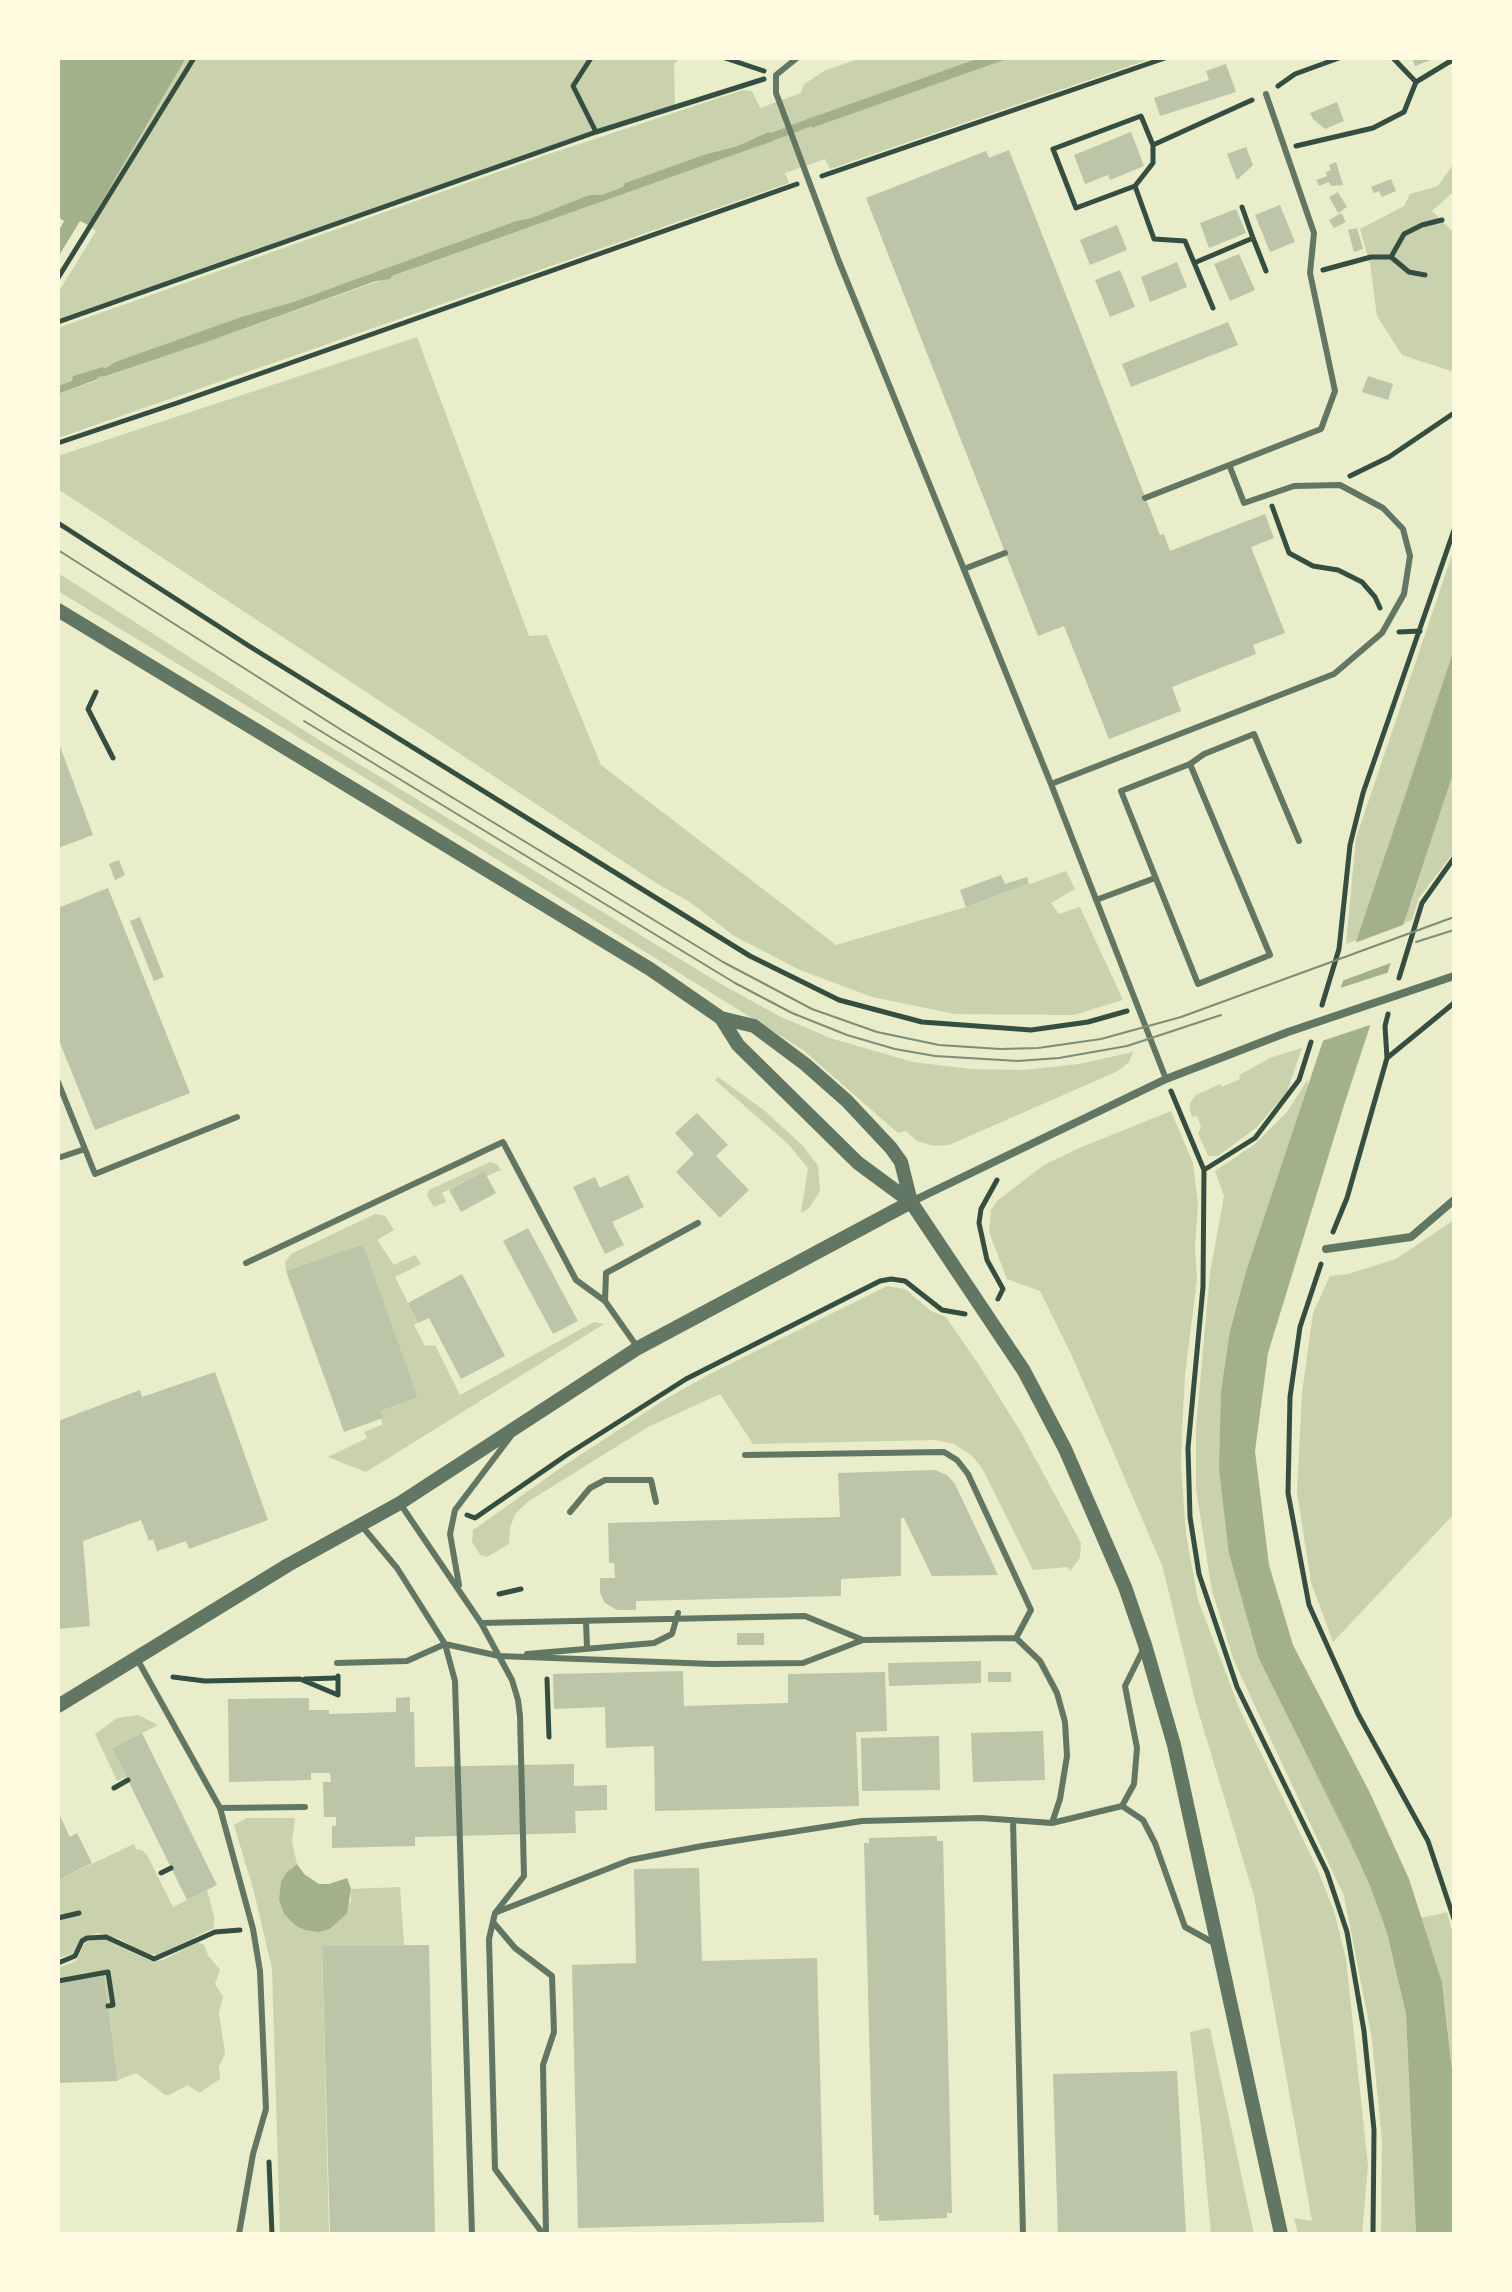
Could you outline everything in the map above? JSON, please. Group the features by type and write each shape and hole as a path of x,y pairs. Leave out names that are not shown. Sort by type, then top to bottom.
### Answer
{"street":[{"path":"58,610 637,961 721,1018 754,1026 805,1064 847,1101 891,1148 901,1162 911,1202"},
{"path":"58,1706 288,1565 400,1503 638,1348 852,1232 1166,1079 1288,1032 1454,976"},
{"path":"721,1018 738,1045 858,1163 911,1202 1024,1371 1104,1533 1145,1645 1174,1745 1281,2234"},
{"path":"1326,1249 1411,1237 1454,1200"}],"lane":[{"path":"797,58 776,75 776,93 838,259 1051,784 1166,1079"},
{"path":"1145,498 1321,429 1335,391 1310,273 1314,233 1266,94"},
{"path":"1051,784 1334,674 1382,633 1404,594 1410,556 1403,529 1383,508 1340,485 1294,486 1244,503 1230,467"},
{"path":"964,569 1005,553"},
{"path":"1190,764 1270,955 1198,984 1121,791 1254,734 1299,841"},
{"path":"1096,900 1155,878"},
{"path":"58,1082 95,1174 237,1117"},
{"path":"246,1263 503,1142 576,1280 605,1301 638,1348"},
{"path":"58,1158 85,1149"},
{"path":"605,1301 606,1273 698,1223"},
{"path":"460,1589 450,1534 455,1510 518,1427"},
{"path":"745,1455 944,1452 957,1460 968,1474 1031,1610 1016,1638"},
{"path":"570,1512 590,1488 605,1480 651,1480 656,1502"},
{"path":"400,1503 481,1623 512,1680 520,1716 524,1876 495,1913 489,1939 495,2169 544,2234"},
{"path":"361,1525 397,1568 445,1644 455,1681 473,2234"},
{"path":"481,1623 677,1616 805,1616 863,1640"},
{"path":"499,1656 654,1643 672,1634 677,1616"},
{"path":"586,1621 587,1648"},
{"path":"337,1663 407,1661 445,1644 499,1656 713,1664 803,1663 863,1640 1016,1638 1040,1661 1057,1693 1065,1722 1067,1756 1060,1799 1052,1823"},
{"path":"1122,1806 1134,1784 1137,1748 1125,1686 1145,1645"},
{"path":"136,1657 220,1808 253,1929 260,1971 266,2109 253,2154 239,2234"},
{"path":"495,1913 630,1860 702,1846 862,1821 981,1818 1052,1823 1122,1806 1143,1820 1155,1843 1185,1927 1219,1945"},
{"path":"220,1808 305,1807"},
{"path":"1013,1820 1023,2234"},
{"path":"493,1922 515,1948 552,1976 554,2032 543,2065 544,2234"}],"path":[{"path":"58,278 194,58"},
{"path":"591,58 573,86 596,132"},
{"path":"725,58 776,75"},
{"path":"58,443 648,235 1165,58"},
{"path":"1153,145 1266,94 1295,74 1339,58"},
{"path":"1393,58 1416,82"},
{"path":"1287,148 1373,128 1404,112 1416,82 1454,59"},
{"path":"58,322 596,132 776,75"},
{"path":"1141,116 1153,145 1153,163 1135,186 1076,208 1053,149 1141,116"},
{"path":"1135,186 1154,239 1185,241 1213,308"},
{"path":"1242,207 1266,271"},
{"path":"1391,257 1404,234 1442,220"},
{"path":"1194,263 1253,238"},
{"path":"1310,273 1371,257 1391,257 1409,272 1425,275"},
{"path":"1340,485 1356,472 1389,457 1424,435 1454,413"},
{"path":"1267,494 1289,553 1313,566 1338,570 1362,582 1375,597 1387,623"},
{"path":"58,523 249,646 750,956 839,1000 922,1022 1031,1030 1088,1022 1140,1008"},
{"path":"1321,1007 1339,949 1350,845 1363,793 1454,530"},
{"path":"96,692 88,709 113,758"},
{"path":"1397,985 1422,903 1454,858"},
{"path":"1387,1058 1454,1003"},
{"path":"1389,1012 1385,1026 1387,1058 1347,1198 1300,1327 1290,1397 1288,1493 1309,1605 1358,1714 1428,1841 1454,1919"},
{"path":"1204,1170 1255,1138 1299,1080 1312,1036"},
{"path":"1166,1079 1204,1170 1203,1287 1188,1448 1190,1517 1199,1574 1237,1687 1327,1872 1347,1932 1364,2031 1374,2130 1373,2234"},
{"path":"475,1518 686,1379 880,1281 905,1281 942,1310 990,1318 1003,1289 987,1260 979,1223 981,1209 989,1196"},
{"path":"499,1594 521,1589"},
{"path":"300,1679 338,1695 337,1663"},
{"path":"173,1677 205,1681 329,1678"},
{"path":"547,1679 549,1737"},
{"path":"114,1788 128,1780"},
{"path":"161,1873 171,1868"},
{"path":"58,1918 79,1913"},
{"path":"58,1963 75,1956 82,1941 87,1938 106,1937 154,1959 215,1932 253,1929"},
{"path":"58,1981 108,1972 113,2005 108,2006"},
{"path":"268,2156 272,2234"}],"shaded area":[{"path":"58,58 186,58 88,225 80,221 60,254 58,232 64,221 58,217"},
{"path":"186,58 680,58 674,64 675,107 58,322 58,293 96,231 88,225"},
{"path":"861,58 979,58 809,119 812,128 1010,58 1153,58 830,169 825,159 785,173 789,183 58,438 58,394 98,380 96,377 207,342 773,141 769,133 703,155 625,183 623,187 601,195 589,195 293,302 115,362 106,368 73,376 73,381 58,386 58,328 543,156 743,90 752,91 760,108 801,93 804,84 826,70"},
{"path":"979,58 1010,58 812,128 808,119"},
{"path":"769,132 773,141 390,279 376,281 207,342 97,377 58,394 58,386 72,381 73,376 106,368 115,362 293,302 589,195 601,195 623,187 625,183 737,146"},
{"path":"1454,163 1454,195 1451,194 1432,211 1454,233 1454,372 1402,355 1377,316 1370,264 1360,229 1404,206 1410,194 1438,186"},
{"path":"417,337 529,636 547,635 601,765 836,945 966,907 1066,871 1075,889 1051,903 1059,914 1080,907 1123,1000 1074,1015 955,1014 872,997 800,970 734,936 690,902 656,883 58,489 58,456"},
{"path":"1454,549 1454,649 1386,852 1411,903 1454,771 1454,852 1419,898 1412,920 1346,944 1356,838"},
{"path":"58,573 316,738 721,984 779,1016 830,1038 913,1062 971,1069 1023,1070 1079,1064 1133,1052 1129,1062 1118,1071 949,1145 934,1146 917,1141 906,1131 898,1133 803,1050 58,591"},
{"path":"1454,649 1454,771 1345,1102 1268,1353 1255,1451 1269,1565 1293,1645 1370,1793 1409,1879 1442,1982 1452,2069 1454,2234 1416,2234 1406,2014 1387,1933 1351,1844 1258,1657 1229,1554 1219,1469 1221,1392 1230,1331 1246,1271"},
{"path":"1302,1048 1287,1092 1257,1127 1218,1156 1208,1156 1198,1133 1201,1127 1197,1116 1192,1117 1190,1110 1190,1103 1196,1095 1240,1079 1239,1075 1270,1058"},
{"path":"718,1077 765,1111 804,1147 818,1166 820,1191 809,1208 801,1213 808,1168 788,1144 715,1080"},
{"path":"1308,1079 1308,1088 1246,1271 1230,1331 1229,1554 1258,1657 1351,1844 1387,1933 1406,2014 1416,2234 1381,2234 1382,2141 1372,2039 1344,1896 1234,1661 1212,1591 1196,1489 1196,1427 1210,1273 1224,1196 1215,1171 1255,1144 1287,1112"},
{"path":"1171,1111 1193,1163 1198,1205 1195,1246 1197,1279 1182,1430 1186,1534 1198,1600 1240,1710 1316,1866 1334,1911 1346,1959 1368,2166 1362,2234 1298,2234 1294,2218 1312,2221 1254,1896 1196,1704 1162,1565 1072,1356 1040,1291 1007,1279 989,1232 991,1210 997,1201 1044,1165"},
{"path":"490,1162 497,1164 501,1170 487,1176 484,1171 442,1193 446,1202 434,1207 427,1196 429,1190"},
{"path":"375,1214 385,1216 394,1230 377,1240 394,1265 415,1255 421,1264 395,1277 418,1323 414,1325 425,1346 435,1345 460,1395 594,1322 604,1324 366,1472 328,1457 367,1438 364,1432 382,1425 381,1411 418,1397 363,1244 286,1271 285,1262 291,1254"},
{"path":"1454,1220 1454,1514 1333,1642 1311,1582 1297,1492 1302,1393 1313,1313 1330,1276 1348,1274 1396,1259"},
{"path":"887,1286 905,1289 931,1311 946,1317 981,1368 1022,1434 1081,1543 1080,1558 1070,1571 1068,1567 1033,1570 982,1468 972,1456 954,1444 936,1440 753,1444 720,1394 648,1427 529,1501 516,1513 510,1527 509,1544 487,1557 480,1555 472,1542 473,1530 562,1467 664,1400 710,1374"},
{"path":"138,1715 158,1725 112,1748 126,1777 117,1781 95,1734 117,1718"},
{"path":"247,1818 295,1818 292,1842 297,1864 291,1868 279,1900 284,1914 296,1926 318,1931 330,1929 351,1901 351,1889 400,1887 404,1945 322,1947 329,2234 280,2234 272,1969 234,1825"},
{"path":"134,1844 136,1849 147,1855 173,1907 207,1890 214,1928 158,1955 146,1954 120,1939 98,1933 87,1936 72,1954 58,1958 58,1880"},
{"path":"297,1864 304,1874 319,1884 347,1878 351,1889 347,1913 330,1929 318,1932 305,1930 284,1914 279,1900 281,1882"},
{"path":"1447,1912 1454,1938 1454,2164 1452,2069 1442,1982 1421,1918"},
{"path":"102,1938 153,1962 198,1942 204,1945 220,1970 215,1984 223,1997 219,2013 225,2054 219,2067 220,2079 199,2093 188,2085 169,2095 136,2073 118,2080 104,1977 60,1984 58,1977 58,1968 76,1961 84,1944"},
{"path":"1210,2029 1254,2234 1211,2234 1190,2032"}],"pier":[{"path":"1408,923 1396,961 1339,982 1352,944"},
{"path":"1393,971 1376,1023 1319,1042 1337,989"}],"building":[{"path":"1412,58 1436,58 1415,66"},
{"path":"1226,64 1236,92 1160,116 1154,98 1209,80 1206,71"},
{"path":"1337,102 1344,121 1325,129 1310,113"},
{"path":"1131,132 1144,166 1110,180 1108,175 1085,184 1074,155"},
{"path":"1246,147 1253,165 1237,180 1227,154"},
{"path":"1009,150 1160,535 1164,534 1170,551 1265,514 1274,538 1251,547 1285,633 1253,645 1256,654 1172,687 1181,711 1109,739 1064,626 1038,636 866,198 986,151 989,158"},
{"path":"1336,162 1343,185 1331,186 1329,182 1319,186 1316,180 1327,176 1326,172 1331,170 1329,165"},
{"path":"1391,179 1396,191 1382,197 1379,191 1374,193 1371,187"},
{"path":"1338,192 1347,207 1338,213 1329,197"},
{"path":"1280,205 1295,242 1270,252 1255,215"},
{"path":"1236,209 1246,233 1209,248 1200,223"},
{"path":"1341,213 1346,222 1334,228 1329,220"},
{"path":"1117,225 1127,250 1090,265 1080,240"},
{"path":"1357,228 1363,249 1354,252 1348,230"},
{"path":"1239,254 1255,290 1230,301 1214,264"},
{"path":"1177,262 1187,287 1150,302 1141,277"},
{"path":"1120,270 1135,307 1110,317 1095,280"},
{"path":"1228,322 1238,345 1131,387 1122,364"},
{"path":"1368,376 1393,384 1388,400 1362,392"},
{"path":"58,741 93,835 58,848"},
{"path":"119,860 125,875 115,880 109,864"},
{"path":"1001,875 1005,884 1027,877 1029,884 966,907 960,890"},
{"path":"108,888 190,1093 95,1130 58,1038 58,908"},
{"path":"140,917 164,977 154,981 130,921"},
{"path":"697,1113 728,1145 716,1156 749,1190 720,1218 676,1172 694,1154 675,1133"},
{"path":"484,1171 496,1193 461,1212 449,1190"},
{"path":"628,1175 644,1207 612,1222 624,1245 605,1254 573,1187 595,1177 600,1188"},
{"path":"528,1228 578,1321 553,1334 503,1241"},
{"path":"363,1244 418,1397 381,1411 383,1418 344,1432 286,1271"},
{"path":"462,1274 505,1356 461,1379 429,1318 418,1323 408,1303"},
{"path":"215,1372 268,1520 189,1549 186,1541 157,1551 153,1539 149,1541 141,1520 83,1541 90,1626 58,1629 58,1421 140,1390 142,1397"},
{"path":"935,1470 947,1475 955,1484 998,1575 932,1576 904,1518 901,1518 901,1576 841,1579 841,1596 636,1601 636,1610 617,1610 605,1603 600,1593 600,1578 615,1578 614,1563 609,1563 608,1523 840,1517 838,1473"},
{"path":"737,1633 764,1633 764,1645 737,1645"},
{"path":"981,1661 981,1683 889,1686 888,1663"},
{"path":"683,1671 684,1706 788,1703 788,1674 885,1672 887,1731 856,1732 859,1806 655,1811 654,1746 606,1748 605,1707 554,1709 553,1674"},
{"path":"988,1672 1011,1672 1011,1682 988,1682"},
{"path":"410,1697 410,1712 414,1712 415,1767 574,1764 574,1786 607,1785 607,1810 575,1811 576,1833 415,1837 415,1846 332,1848 332,1826 336,1826 336,1817 324,1817 323,1782 331,1782 330,1773 311,1773 311,1780 229,1782 228,1699 309,1698 309,1710 329,1710 329,1714 396,1712 396,1698"},
{"path":"1043,1731 1045,1780 973,1782 971,1733"},
{"path":"142,1733 217,1885 187,1900 112,1748"},
{"path":"939,1736 940,1790 862,1791 861,1738"},
{"path":"58,1817 70,1837 77,1833 92,1863 58,1880"},
{"path":"937,1836 937,1841 943,1841 952,2213 947,2213 947,2218 879,2221 879,2215 874,2215 864,1843 869,1843 869,1838"},
{"path":"699,1868 702,1961 817,1958 824,2222 578,2228 572,1965 636,1963 634,1869"},
{"path":"429,1945 435,2234 330,2234 322,1946"},
{"path":"104,1976 118,2081 58,2083 58,1984"},
{"path":"1177,2071 1186,2234 1058,2234 1053,2074"}],"waterway":[{"path":"761,141 819,119"}],"tram line":[{"path":"58,550 343,731 723,962 812,1009 877,1032 939,1045 1000,1049 1038,1048 1101,1039 1181,1017 1454,917"},
{"path":"304,721 735,983 792,1013 847,1035 895,1049 935,1056 1018,1061 1059,1058 1127,1046 1221,1015"},
{"path":"1416,942 1454,930"}]}
